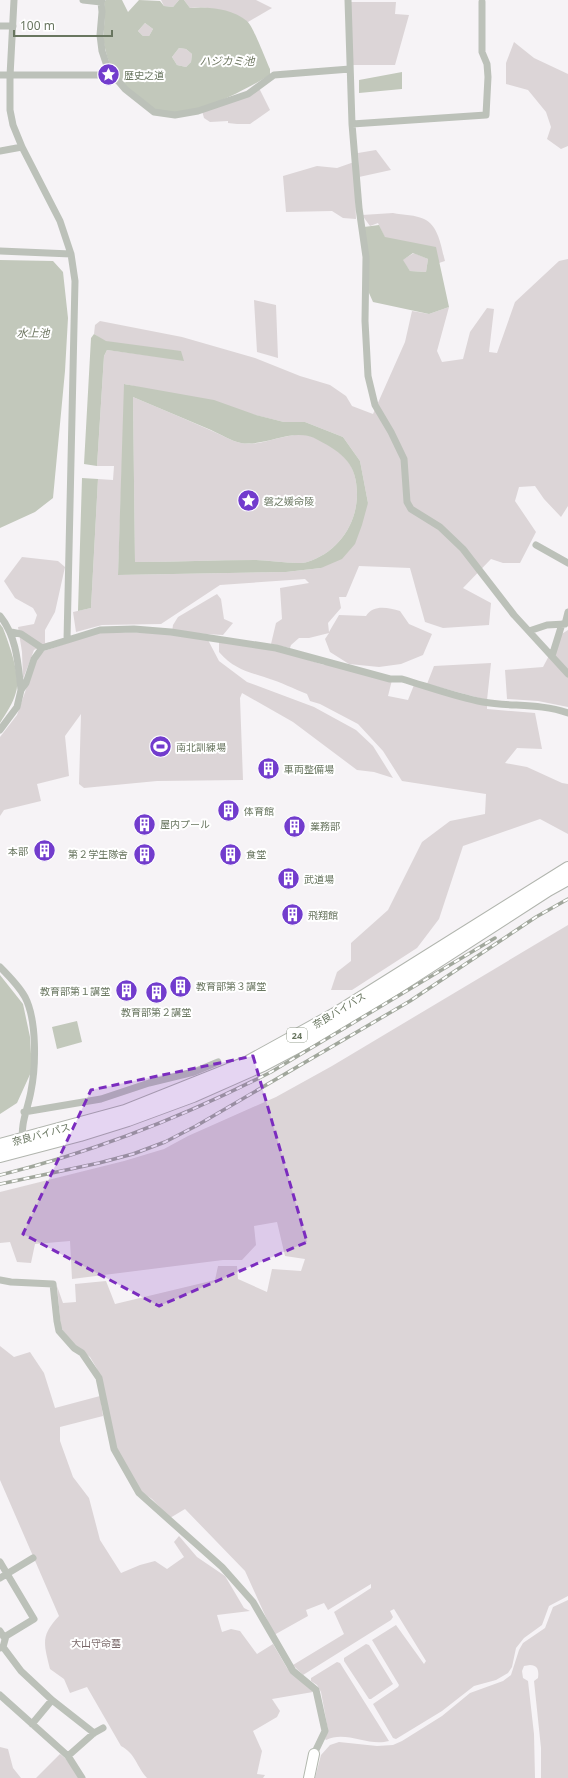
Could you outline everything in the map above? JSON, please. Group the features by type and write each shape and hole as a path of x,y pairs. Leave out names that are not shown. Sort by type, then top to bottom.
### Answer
{"highway":[{"name":"奈良バイパス","path":"0,1156 23,1145 125,1111 248,1062 335,1014 568,868"},
{"name":"奈良バイパス","path":"0,1145 23,1145 80,1135 128,1120 193,1096 263,1065 338,1025 534,899 568,879"}],"main road":[{"path":"309,1778 314,1754"}],"street":[{"path":"14,0 10,76 10,110 13,125 22,148 60,221 71,254 75,281 69,495 67,640"},
{"path":"83,0 102,1 100,36 102,51 108,68 116,80 124,88 154,112 175,115 198,111 248,94 274,75 350,69"},
{"path":"348,0 352,124 359,208 366,257 365,321 368,376 375,405 391,432 404,459 407,502 411,509 440,527 463,549 514,615 568,674"},
{"path":"352,124 486,115 488,77 487,64 482,52 482,2"},
{"path":"0,26 13,26"},
{"path":"103,75 108,68"},
{"path":"0,75 103,75 116,80"},
{"path":"0,152 22,148"},
{"path":"0,251 71,254"},
{"path":"536,545 568,563"},
{"path":"529,631 548,625 565,624 568,612"},
{"path":"0,616 11,632 15,647 21,690"},
{"path":"552,656 562,624"},
{"path":"0,730 17,707 21,690 26,682 34,659 42,648 100,630 134,628 172,632 276,648 390,679 402,679 483,702 542,706 555,708 568,714"},
{"path":"11,632 21,634 42,648"},
{"path":"0,967 20,988 26,998 34,1035 34,1066 31,1092 24,1112 21,1131 23,1145"},
{"path":"24,1112 101,1099 218,1062"},
{"path":"184,1074 190,1086"},
{"path":"0,1280 53,1284 59,1330 74,1348 82,1353 99,1378 114,1449 139,1494 222,1567 253,1602 293,1672 316,1690 324,1731 314,1754"},
{"path":"0,1578 33,1558"},
{"path":"0,1562 34,1618 6,1636 2,1647 21,1671 52,1700 94,1733"},
{"path":"0,1632 5,1639"},
{"path":"0,1695 68,1756 82,1778"},
{"path":"32,1724 52,1700"},
{"path":"68,1756 94,1733 103,1728"}],"highlighted area":[{"path":"253,1056 307,1242 159,1306 23,1234 91,1090"}],"green space":[{"path":"161,0 179,0 173,7 164,6"},
{"path":"184,0 256,0 272,8 248,22 220,10 190,8"},
{"path":"350,2 396,2 395,14 409,15 395,65 353,65"},
{"path":"145,23 153,29 149,36 143,36 138,31"},
{"path":"514,42 534,58 568,74 568,146 561,149 547,139 551,127 546,112 528,90 506,84 506,63"},
{"path":"179,48 186,49 192,54 191,62 186,67 177,65 172,57"},
{"path":"259,88 270,110 250,124 228,123 228,121 210,122 204,118 202,111"},
{"path":"376,150 391,170 359,177 358,153"},
{"path":"354,162 356,219 343,218 332,211 286,212 283,176 317,166 337,168"},
{"path":"393,213 417,217 429,222 439,237 445,261 439,263 385,238 378,223 370,226 362,215"},
{"path":"414,253 428,259 426,272 410,271 402,260"},
{"path":"568,259 568,506 561,517 544,499 535,486 519,487 515,501 536,532 520,563 503,563 491,559 463,588 491,603 489,625 443,628 425,622 410,568 359,566 346,597 339,597 341,608 328,623 329,632 339,615 366,616 369,612 377,608 400,611 409,624 432,634 423,655 401,664 379,667 349,664 330,652 325,639 329,633 309,638 299,638 291,645 290,648 271,644 276,623 282,619 280,588 309,583 305,579 220,585 161,624 102,625 76,632 73,612 91,608 98,479 113,480 114,466 97,466 104,356 107,350 184,360 104,341 94,334 95,325 100,321 182,337 255,358 300,376 330,385 346,396 352,406 373,414 405,342 412,311 429,314 449,307 437,351 442,362 463,359 470,332 487,308 494,309 489,352 497,353 515,302 559,261","holes":["125,384 284,422 305,422 343,437 360,461 368,503 321,568 286,572 118,575"]},
{"path":"254,300 276,305 278,358 257,352"},
{"path":"133,397 241,443 260,443 299,435 318,439 327,444 347,460 354,475 357,494 356,505 349,527 336,545 318,558 303,563 256,560 135,562"},
{"path":"22,557 58,561 65,567 55,612 45,630 45,643 51,642 34,650 23,679 22,652 18,627 34,624 37,615 33,608 15,598 4,581"},
{"path":"217,594 221,599 224,619 233,623 223,635 172,632 173,625 178,617"},
{"path":"568,630 568,707 538,701 507,699 505,670 543,667 560,635"},
{"path":"100,632 165,633 208,640 219,661 247,682 314,707 356,730 373,746 393,778 374,772 357,770 293,722 242,693 240,698 243,780 157,781 84,788 79,784 81,714 65,736 69,776 37,784 41,801 4,810 0,816 0,737 17,715 38,655 44,651"},
{"path":"219,642 284,652 324,665 337,664 392,680 388,696 408,700 414,685 487,704 487,709 535,713 542,749 517,748 505,763 527,767 562,783 568,784 568,834 540,819 463,846 439,919 417,948 352,990 331,990 337,972 351,961 351,943 388,910 422,842 450,821 485,814 486,794 402,781 383,751 358,724 320,704 310,701 307,694 277,681 235,666 219,652"},
{"path":"491,663 487,700 427,684 434,666"},
{"path":"568,925 568,1596 549,1606 542,1625 524,1638 516,1648 512,1667 508,1673 496,1680 474,1686 442,1711 396,1739 393,1738 373,1704 399,1685 372,1640 396,1625 424,1664 426,1661 394,1609 390,1611 393,1617 391,1620 303,1675 293,1665 344,1634 334,1612 371,1588 371,1584 328,1610 324,1603 306,1610 308,1616 274,1635 245,1571 185,1509 170,1518 152,1499 138,1490 114,1446 101,1378 96,1367 90,1357 75,1346 61,1328 57,1286 63,1303 76,1302 75,1284 106,1281 115,1304 215,1280 218,1266 237,1266 238,1279 267,1292 272,1269 301,1271 305,1259 285,1256 277,1222 254,1226 256,1245 242,1260 223,1260 72,1279 70,1241 35,1244 31,1263 17,1262 10,1242 0,1243 0,1192 124,1161 164,1149 188,1136 276,1097 332,1066"},
{"name":"大山守命墓","path":"0,1346 14,1357 30,1352 44,1373 55,1408 100,1396 103,1416 60,1427 60,1441 73,1477 89,1498 100,1540 121,1573 140,1565 155,1561 167,1569 184,1557 174,1542 179,1536 197,1557 225,1576 244,1608 250,1611 217,1615 222,1632 231,1629 240,1631 257,1654 273,1644 287,1668 313,1692 272,1699 280,1711 277,1717 253,1731 262,1751 257,1774 265,1775 263,1778 147,1778 143,1774 133,1756 121,1746 87,1687 70,1693 64,1679 50,1669 45,1647 46,1635 59,1616 0,1480"},
{"path":"568,1600 568,1778 541,1778 541,1748 534,1681 538,1678 538,1673 535,1666 530,1665 524,1666 522,1671 523,1678 528,1681 534,1734 535,1778 315,1778 321,1755 330,1745 339,1742 377,1746 393,1745 442,1716 470,1693 503,1681 511,1675 519,1650 523,1643 545,1628 553,1607"},
{"path":"366,1644 369,1645 393,1684 371,1699 369,1699 344,1661 344,1658"},
{"path":"337,1662 340,1663 389,1741 373,1742 341,1737 325,1739 328,1730 321,1692 317,1685 311,1681 311,1678"},
{"path":"0,1747 8,1749 13,1768 21,1778 0,1778"},
{"path":"60,1754 65,1758 80,1778 36,1778"}],"water":[{"name":"ハジカミ池","path":"106,0 122,0 128,12 139,0 160,1 164,6 173,7 179,0 184,0 190,8 220,9 235,14 247,21 253,29 270,69 270,75 246,89 199,109 168,113 156,110 125,85 112,69 104,42 104,2","holes":["145,23 153,29 149,36 143,36 138,31","179,48 186,49 192,54 191,62 186,67 177,65 172,57"]},
{"path":"402,72 402,89 359,93 359,80"},
{"path":"379,225 385,237 436,247 449,307 429,314 373,302 369,293 364,227","holes":["413,253 428,259 426,272 410,271 403,260"]},
{"name":"水上池","path":"0,260 53,261 63,272 68,318 65,371 53,498 35,512 0,528"},
{"path":"94,334 106,341 181,351 184,361 107,350 104,356 97,466 84,464 91,338"},
{"path":"124,384 214,400 256,415 284,422 305,422 343,437 360,461 368,503 355,544 342,559 321,568 286,572 118,575","holes":["133,397 237,442 261,442 299,435 309,436 335,450 351,467 356,484 356,505 349,527 336,545 318,558 303,563 256,560 135,562"]},
{"path":"82,478 98,479 91,608 78,611"},
{"path":"0,624 3,628 14,660 17,685 13,700 0,723"},
{"path":"0,975 23,1004 30,1037 32,1070 17,1103 0,1114"},
{"path":"77,1021 82,1042 57,1049 52,1027"}],"railway":[{"path":"0,1184 99,1163 133,1154 165,1142 196,1126 410,1001 536,917 568,899"},
{"path":"0,1175 35,1166 104,1144 172,1118 239,1088 271,1072 495,938"}],"place":[{"name":"歴史之道","path":"108,75"},
{"name":"磐之媛命陵","path":"249,501"},
{"name":"南北訓練場","path":"161,747"},
{"name":"車両整備場","path":"269,769"},
{"name":"体育館","path":"229,811"},
{"name":"屋内プール","path":"145,824"},
{"name":"業務部","path":"295,826"},
{"name":"本部","path":"44,851"},
{"name":"第２学生隊舎","path":"144,854"},
{"name":"食堂","path":"230,854"},
{"name":"武道場","path":"289,879"},
{"name":"飛翔館","path":"292,915"},
{"name":"教育部第３講堂","path":"181,986"},
{"name":"教育部第１講堂","path":"126,991"},
{"name":"教育部第２講堂","path":"156,992"}]}
